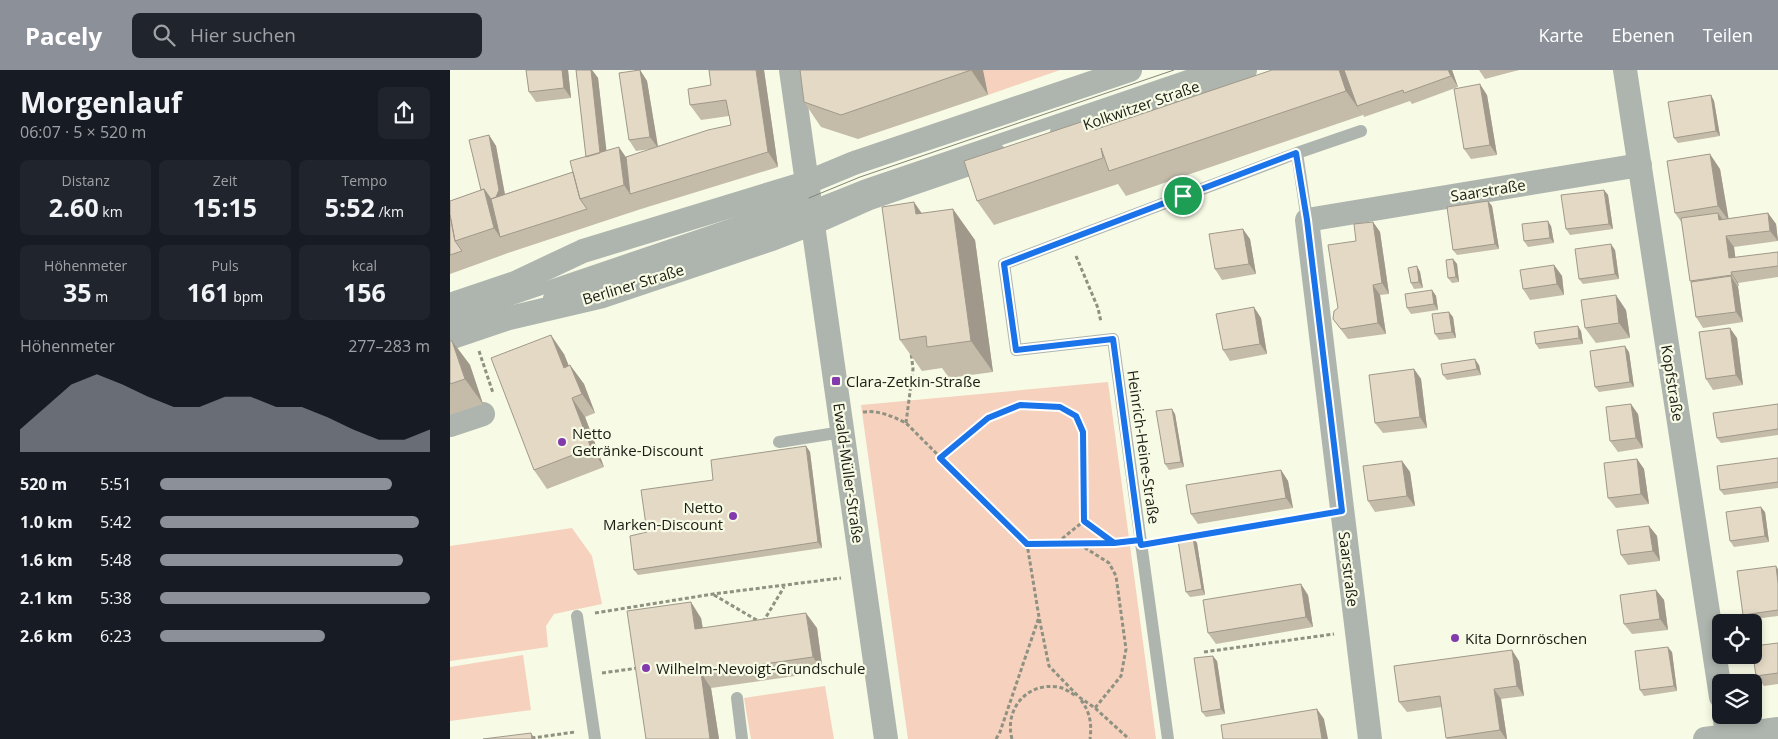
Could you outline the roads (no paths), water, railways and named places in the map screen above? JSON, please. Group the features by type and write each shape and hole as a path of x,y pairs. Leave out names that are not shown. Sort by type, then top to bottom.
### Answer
{"street":[{"name":"Ewald-Müller-Straße","path":"791,70 886,739"},
{"path":"450,305 515,283 583,251 810,203 854,162 1130,70"},
{"name":"Kolkwitzer Straße","path":"810,203 867,199 1245,70"},
{"name":"Kopfstraße","path":"1626,70 1717,674"},
{"name":"Saarstraße","path":"1370,739 1307,220 1640,165"},
{"name":"Berliner Straße","path":"450,338 509,318 603,296 769,240 810,203"},
{"path":"450,425 483,414"},
{"path":"1721,732 1778,729"}],"lane":[{"path":"450,320 863,186 1205,70"},
{"path":"1296,153 1361,131"},
{"name":"Saarstraße","path":"1296,153 1307,220"},
{"name":"Heinrich-Heine-Straße","path":"1168,739 1113,339 1016,350 1004,264 1296,153"},
{"path":"450,330 678,255 810,203"},
{"path":"779,442 841,424"},
{"path":"577,616 594,734"},
{"path":"737,698 742,739"}],"tram line":[{"path":"809,198 860,177 1174,70"}],"place":[{"name":"Clara-Zetkin-Straße","path":"836,381"},
{"name":"Netto Getränke-Discount","path":"562,442"},
{"name":"Netto Marken-Discount","path":"733,516"},
{"name":"Kita Dornröschen","path":"1455,638"},
{"name":"Wilhelm-Nevoigt-Grundschule","path":"646,668"}]}
